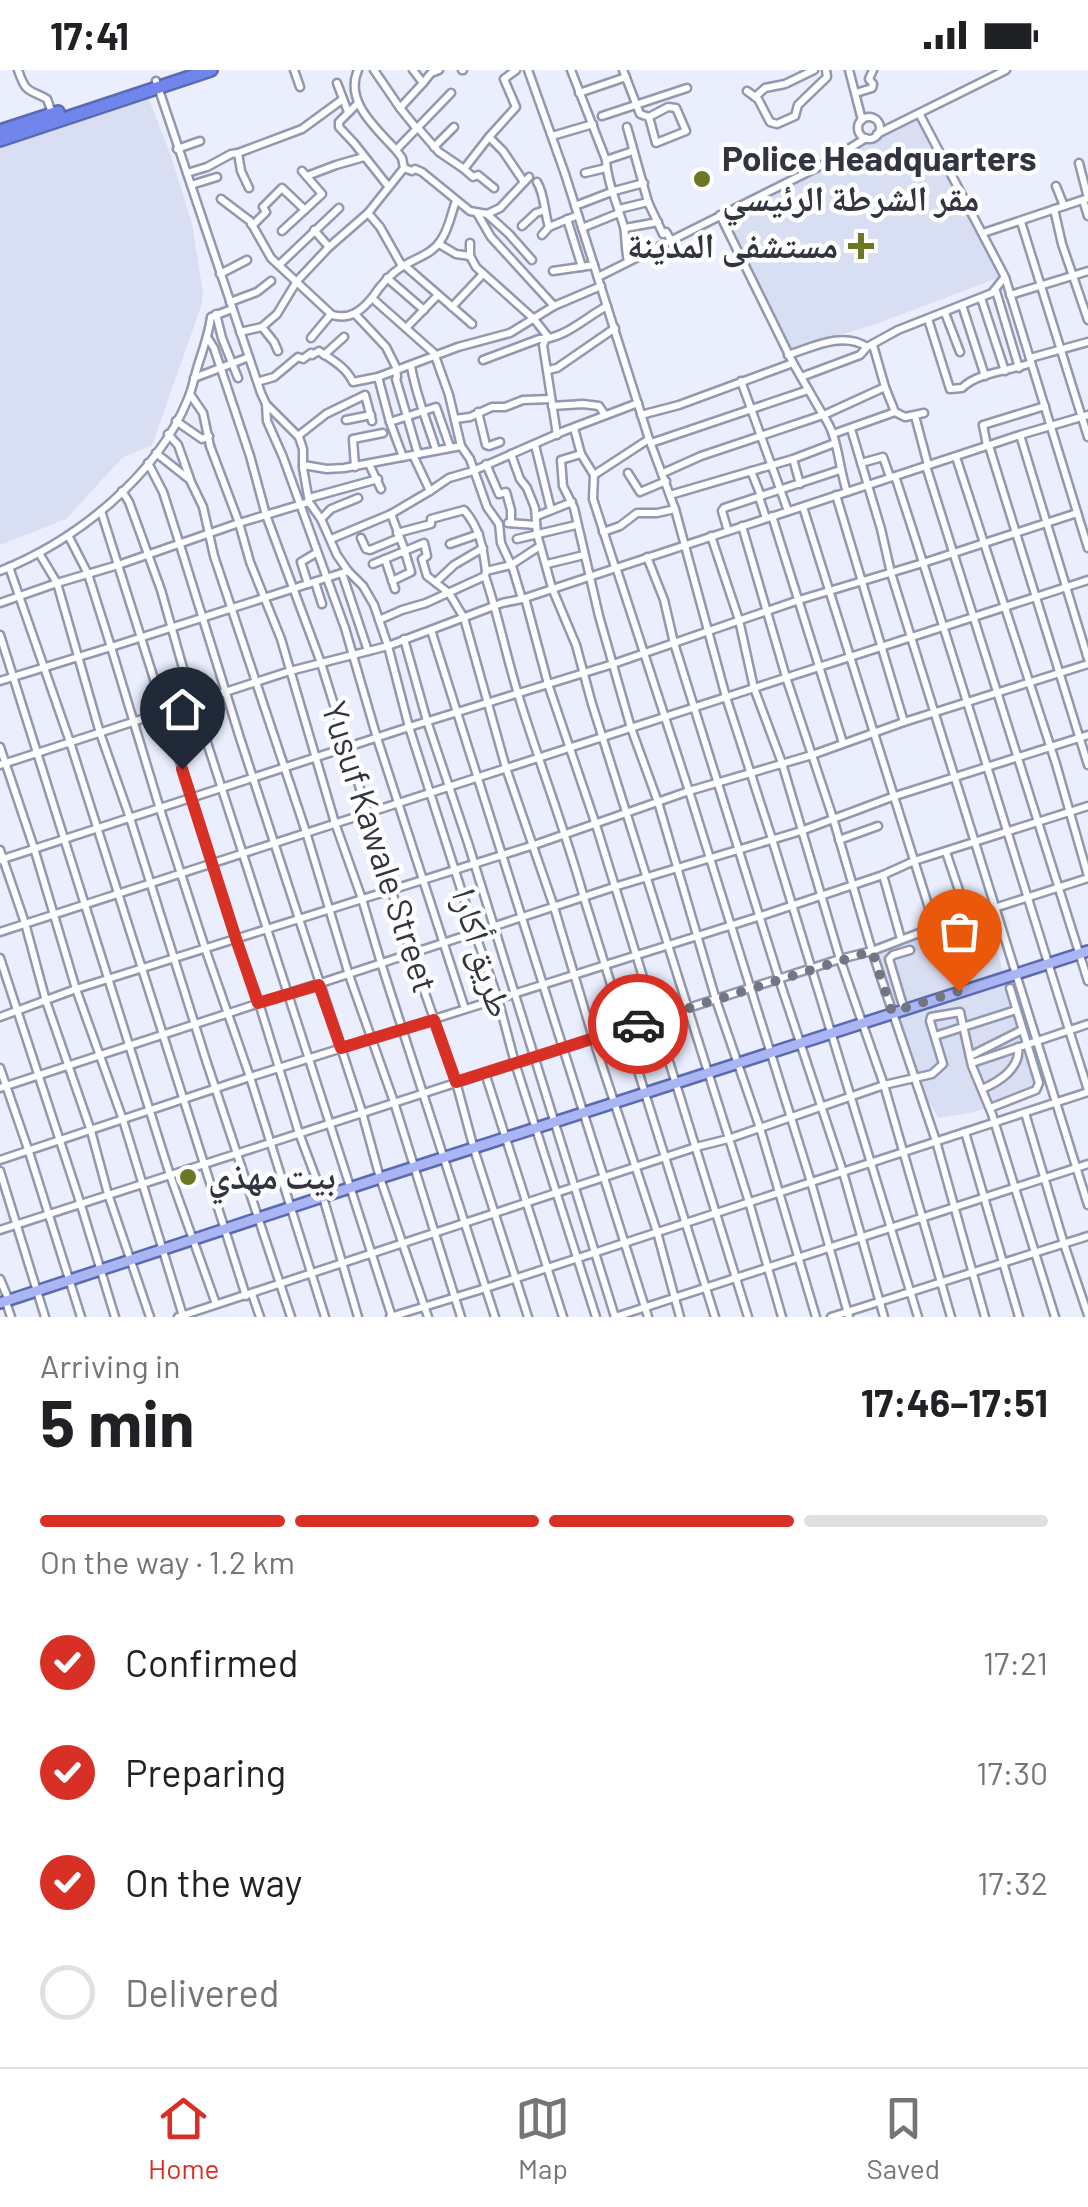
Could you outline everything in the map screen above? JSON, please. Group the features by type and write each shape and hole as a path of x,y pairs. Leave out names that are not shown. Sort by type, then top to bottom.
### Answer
{"highway":[{"path":"0,131 191,70"},
{"path":"0,140 154,82 212,70"}],"main road":[{"path":"3,1303 1083,952"}],"street":[{"path":"18,70 28,90 47,99 53,114"},
{"path":"294,70 300,87"},
{"path":"358,70 353,83 358,103 402,158 404,168"},
{"path":"374,70 434,148 473,178 483,177 494,188"},
{"path":"412,70 424,77"},
{"path":"400,108 424,77 439,70"},
{"path":"464,169 516,107 504,79 516,70"},
{"path":"528,70 675,510 726,696 918,1317"},
{"path":"571,70 606,164 624,228 628,260"},
{"path":"814,70 751,94 770,122 776,124 795,116 798,105 827,77 826,70"},
{"path":"850,70 869,119"},
{"path":"850,70 869,119 879,129 877,134"},
{"path":"859,92 872,88 872,70"},
{"path":"598,277 1006,70"},
{"path":"579,93 625,73 640,114 649,117 668,107 676,108 686,131 656,142 649,117"},
{"path":"154,82 259,382 268,422 284,457 353,656 465,1009"},
{"path":"337,83 348,112"},
{"path":"602,116 687,88"},
{"path":"396,150 450,93"},
{"path":"187,173 302,129 343,99"},
{"path":"358,103 338,127 388,186"},
{"path":"920,114 1005,276 1088,548"},
{"path":"869,119 896,126"},
{"path":"849,150 858,128 869,119"},
{"path":"552,136 593,124"},
{"path":"434,148 454,127"},
{"path":"627,127 648,202 663,234 666,232 671,240"},
{"path":"858,128 866,138"},
{"path":"404,168 422,172 456,201 487,214 500,208 526,179 489,136"},
{"path":"177,148 200,141"},
{"path":"586,173 633,151"},
{"path":"238,154 240,171 249,188"},
{"path":"282,230 322,194 304,174 364,157"},
{"path":"1079,163 1088,216"},
{"path":"240,332 262,328 283,307 297,282 368,213 404,168"},
{"path":"191,185 216,176"},
{"path":"537,182 549,226"},
{"path":"542,235 549,226 614,191 644,183"},
{"path":"1056,186 1064,206"},
{"path":"251,224 266,212 264,208 282,188 306,210"},
{"path":"221,198 251,224 271,258 331,314 346,317 364,307 403,265 438,244 456,201"},
{"path":"983,233 1086,199"},
{"path":"582,228 648,202"},
{"path":"278,264 339,208"},
{"path":"1054,209 1088,320"},
{"path":"522,226 544,210"},
{"path":"368,213 403,265 472,324"},
{"path":"477,213 491,237 554,306"},
{"path":"487,214 532,260"},
{"path":"720,215 833,434 848,492"},
{"path":"567,219 582,267"},
{"path":"624,228 658,222"},
{"path":"1021,222 1085,416 1088,438"},
{"path":"314,230 330,247"},
{"path":"470,243 470,256 483,274 532,317 547,340"},
{"path":"438,244 456,254 470,256"},
{"path":"220,274 247,260"},
{"path":"553,271 594,265"},
{"path":"1010,295 1088,271"},
{"path":"452,307 483,274"},
{"path":"801,377 860,355 898,330 981,298 996,290 1005,276"},
{"path":"387,278 424,310"},
{"path":"0,571 69,536 122,491 156,453 190,394 212,318 271,282"},
{"path":"259,382 274,377 298,358 318,351 348,372 353,382 378,378 510,332 532,317 601,286"},
{"path":"996,290 1019,368"},
{"path":"406,328 438,295"},
{"path":"372,298 435,357 461,446 498,524 596,824 748,1317"},
{"path":"981,298 1006,371"},
{"path":"962,305 985,376"},
{"path":"558,434 542,345 607,306"},
{"path":"945,312 960,352"},
{"path":"216,314 238,378"},
{"path":"311,338 331,314"},
{"path":"356,314 386,347 396,369 415,454 430,491"},
{"path":"928,319 950,389 1088,342"},
{"path":"262,328 278,351"},
{"path":"548,370 557,368 615,328"},
{"name":"Yusuf Kawale Street","path":"207,337 250,456 266,515 321,663 528,1317"},
{"path":"324,355 344,337"},
{"path":"483,360 539,339 547,340"},
{"path":"642,415 741,381 842,339 870,346"},
{"path":"870,346 895,412 905,417 924,413"},
{"path":"194,378 249,357"},
{"path":"410,366 436,450"},
{"path":"378,378 403,458"},
{"path":"741,381 788,511"},
{"path":"628,474 640,492 701,456 822,415 886,387"},
{"path":"594,475 650,441 808,390"},
{"path":"190,394 202,413 210,446 290,671 335,823 495,1317"},
{"path":"298,436 326,414 365,395 371,418 346,420"},
{"path":"455,419 522,400 599,406 605,415"},
{"path":"331,538 391,514 449,478 638,403"},
{"path":"266,404 298,436 309,500 345,572 368,651"},
{"path":"1045,406 983,425 1088,765"},
{"path":"390,422 436,407 450,448"},
{"path":"478,412 486,445 500,442"},
{"path":"833,434 895,412"},
{"path":"915,416 952,554 1058,888 1083,952 1088,981"},
{"path":"2,764 290,671 388,646 496,606 1085,416"},
{"path":"176,420 202,439 209,436"},
{"path":"574,428 581,454 594,475 592,498 689,791 849,1314"},
{"path":"852,429 891,573 1088,1205"},
{"path":"355,467 353,439 383,433"},
{"path":"168,434 178,445 203,507 208,535 461,1317"},
{"path":"0,1016 1088,662 1020,435"},
{"path":"670,495 835,443"},
{"path":"535,444 551,510"},
{"path":"303,465 327,469 355,467 461,446"},
{"path":"156,453 190,480"},
{"path":"511,454 537,520 537,534 552,588 576,646 782,1317"},
{"path":"581,454 560,462 562,486 572,502 588,576 632,728 816,1317"},
{"path":"122,491 172,627 392,1317 1088,1091 924,564 883,456 861,463"},
{"path":"0,1230 872,951 1088,877 956,456"},
{"path":"792,459 800,484"},
{"path":"148,463 163,492 380,1178 428,1317"},
{"path":"370,464 381,489"},
{"path":"486,464 500,494 506,492 510,523"},
{"path":"728,530 722,509 840,470"},
{"path":"751,471 799,600 842,743"},
{"path":"0,603 378,479"},
{"path":"836,496 904,722"},
{"path":"321,519 331,509 358,498"},
{"path":"498,524 537,520 572,502"},
{"path":"803,507 935,927"},
{"path":"361,538 370,550 398,535 432,524 431,519 464,510 471,518 483,548 518,694 566,834 715,1317"},
{"path":"603,532 620,526 636,513 675,510"},
{"path":"101,511 236,939 323,1197 358,1317"},
{"path":"2,859 1076,513"},
{"path":"385,559 394,584 411,572 391,514"},
{"path":"518,539 576,525"},
{"path":"742,526 786,678 936,1142 985,1317"},
{"path":"450,544 478,534"},
{"path":"69,536 88,574 204,948 250,1077 325,1317"},
{"path":"711,536 739,620 754,688 782,763 840,959 884,1085 952,1317"},
{"path":"372,564 424,543 427,554 422,560 427,576 449,593 464,618 506,768 554,907 680,1317"},
{"path":"379,620 510,565 540,546"},
{"path":"436,582 454,565 483,548"},
{"path":"316,552 300,562 322,604"},
{"path":"39,553 57,583 100,733 291,1317"},
{"path":"546,564 584,555"},
{"path":"647,557 664,600 674,643 842,1172 884,1317"},
{"path":"10,567 70,742 204,1165 260,1317"},
{"path":"0,681 345,572"},
{"name":"طريق أكارا","path":"345,572 363,586 388,646 409,726 596,1317"},
{"path":"0,932 1088,580"},
{"path":"431,630 648,1317"},
{"path":"0,635 170,1175 216,1304"},
{"path":"404,639 426,721 615,1317 1088,1164"},
{"path":"2,1087 1088,735"},
{"path":"0,747 2,764 34,848 76,989 123,1120 182,1316 884,1085 932,1074 943,1064 930,1021 932,1017 960,1012 971,1060 1056,1317"},
{"path":"0,1160 761,916 914,861 1088,806"},
{"path":"839,840 878,826"},
{"path":"0,850 150,1317"},
{"path":"946,852 968,917"},
{"path":"883,875 901,939"},
{"path":"904,1009 889,960 910,950"},
{"path":"0,958 115,1317"},
{"path":"982,1088 993,1084 1019,1060 1022,1030 1010,988"},
{"path":"935,1036 1016,1010"},
{"path":"971,1060 1088,1024"},
{"path":"971,1060 1022,1030"},
{"path":"990,1108 1038,1088 1022,1046"},
{"path":"0,1068 2,1087 29,1152 82,1317"},
{"path":"486,1073 563,1317"},
{"path":"1025,1112 1088,1314"},
{"path":"964,1132 1019,1317"},
{"path":"0,1171 45,1317"},
{"path":"831,1317 1088,1236"},
{"path":"0,1279 8,1298 3,1303 10,1317"}],"shaded area":[{"path":"148,97 192,224 203,293 201,307 152,445 122,458 66,519 0,545 0,146"},
{"name":"مستشفى المدينة","path":"919,119 1000,277 876,324 788,351 724,215"},
{"path":"986,915 1039,1089 975,1112 938,1118 914,1075 876,950"}],"way so far":[{"path":"638,1024 872,951 892,1012 959,991"}],"place":[{"name":"Police Headquarters مقر الشرطة الرئيسي","path":"702,179"},
{"name":"مستشفى المدينة","path":"861,246"},
{"name":"بيت مهذي","path":"188,1177"}],"route":[{"path":"182,769 258,1003 319,985 341,1048 434,1020 456,1082 638,1024"}]}
